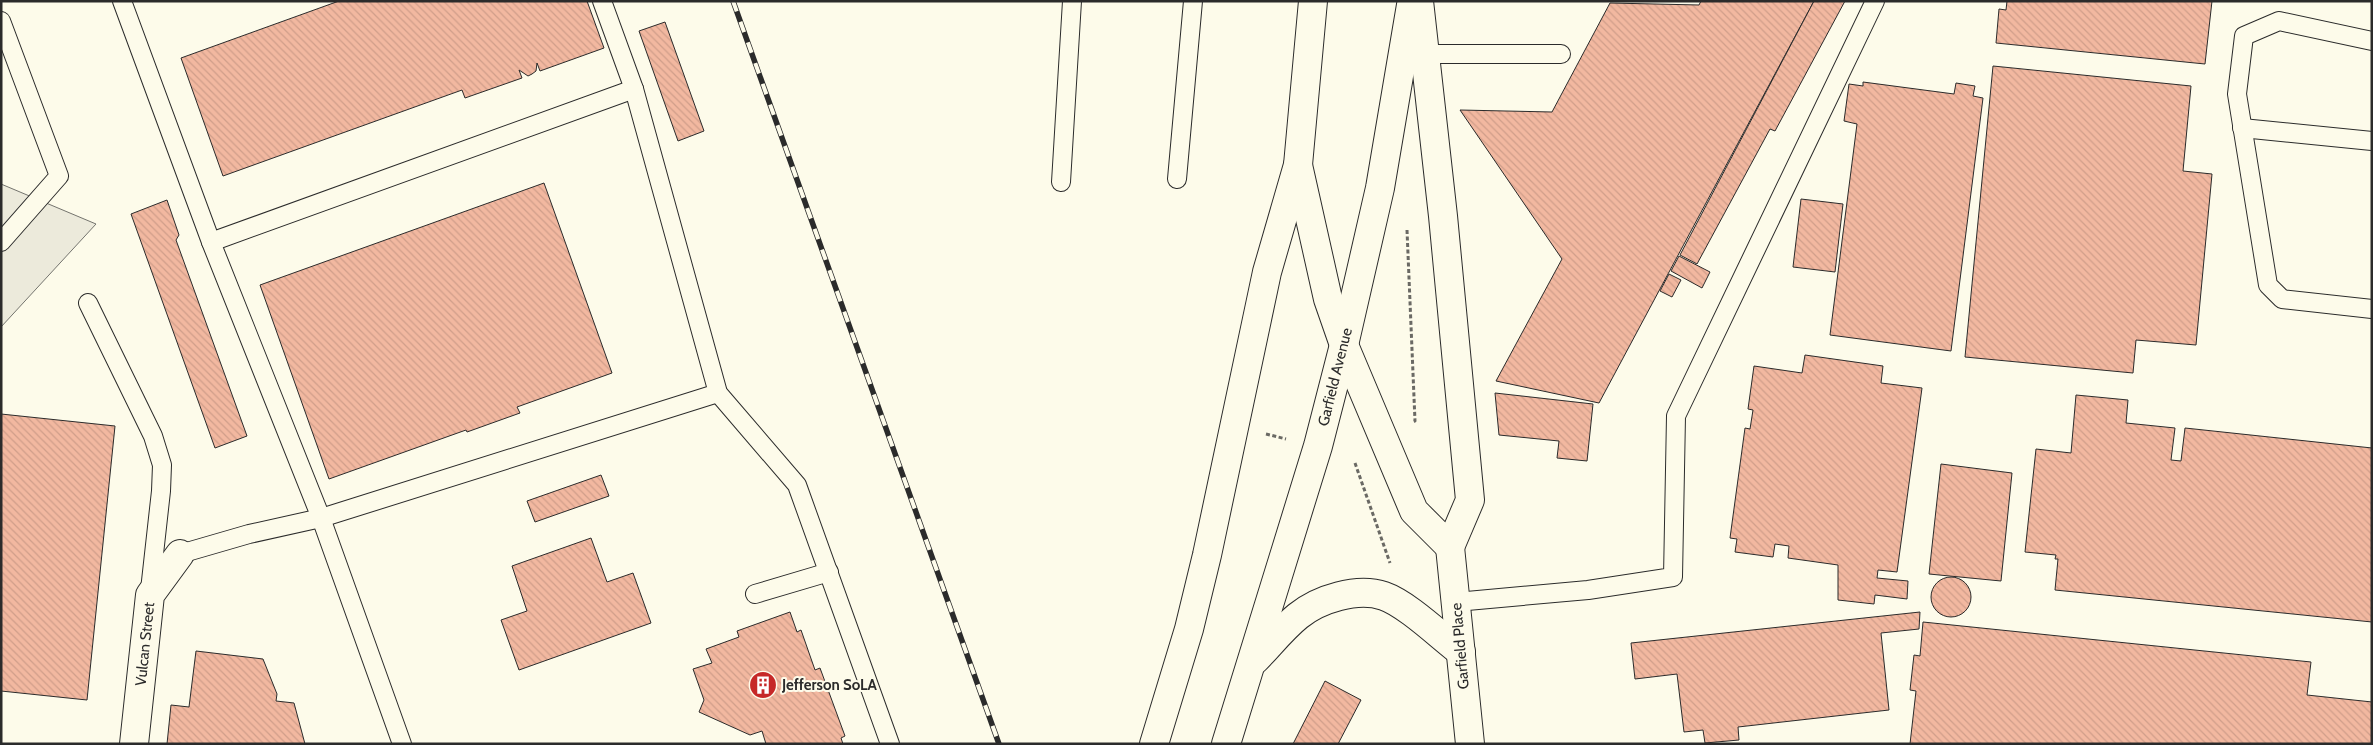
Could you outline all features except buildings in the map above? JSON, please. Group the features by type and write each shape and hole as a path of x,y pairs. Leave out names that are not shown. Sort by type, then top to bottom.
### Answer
{"main road":[{"path":"1154,744 1207,555 1266,272 1298,165 1313,1"},
{"name":"Garfield Avenue","path":"1226,744 1316,455 1344,345 1380,188 1411,1"},
{"path":"1298,165 1328,299 1344,345 1414,511 1450,547 1470,500 1426,54 1419,1"},
{"name":"Garfield Place","path":"1450,547 1470,744"},
{"name":"Vulcan Street","path":"134,744 150,596 180,554"},
{"path":"1252,663 1298,616 1332,597 1360,594 1384,596 1409,612 1460,652"}],"lane":[{"path":"122,1 211,242 321,518 402,744"},
{"path":"602,1 634,90 718,393 797,485 890,744"},
{"path":"1061,182 1072,1"},
{"path":"1177,179 1193,1"},
{"path":"1456,602 1588,590 1673,577 1676,416 1875,1"},
{"path":"1,21 59,176 1,242"},
{"path":"2372,41 2279,21 2244,36 2237,94 2268,285 2282,299 2372,309"},
{"path":"1426,54 1561,54"},
{"path":"211,242 634,90"},
{"path":"2242,128 2372,140"},
{"path":"88,304 154,436 162,465 150,596"},
{"path":"180,554 249,534 321,518 718,393"},
{"path":"755,594 829,572"}],"path":[{"path":"1406,224 1415,421 1408,425"},
{"path":"1258,432 1294,441"},
{"path":"1354,460 1390,564 1389,569"}],"shaded area":[{"path":"1,184 96,224 1,327"}],"railway":[{"path":"733,1 999,744"}],"place":[{"name":"Jefferson SoLA","path":"763,685"}]}
